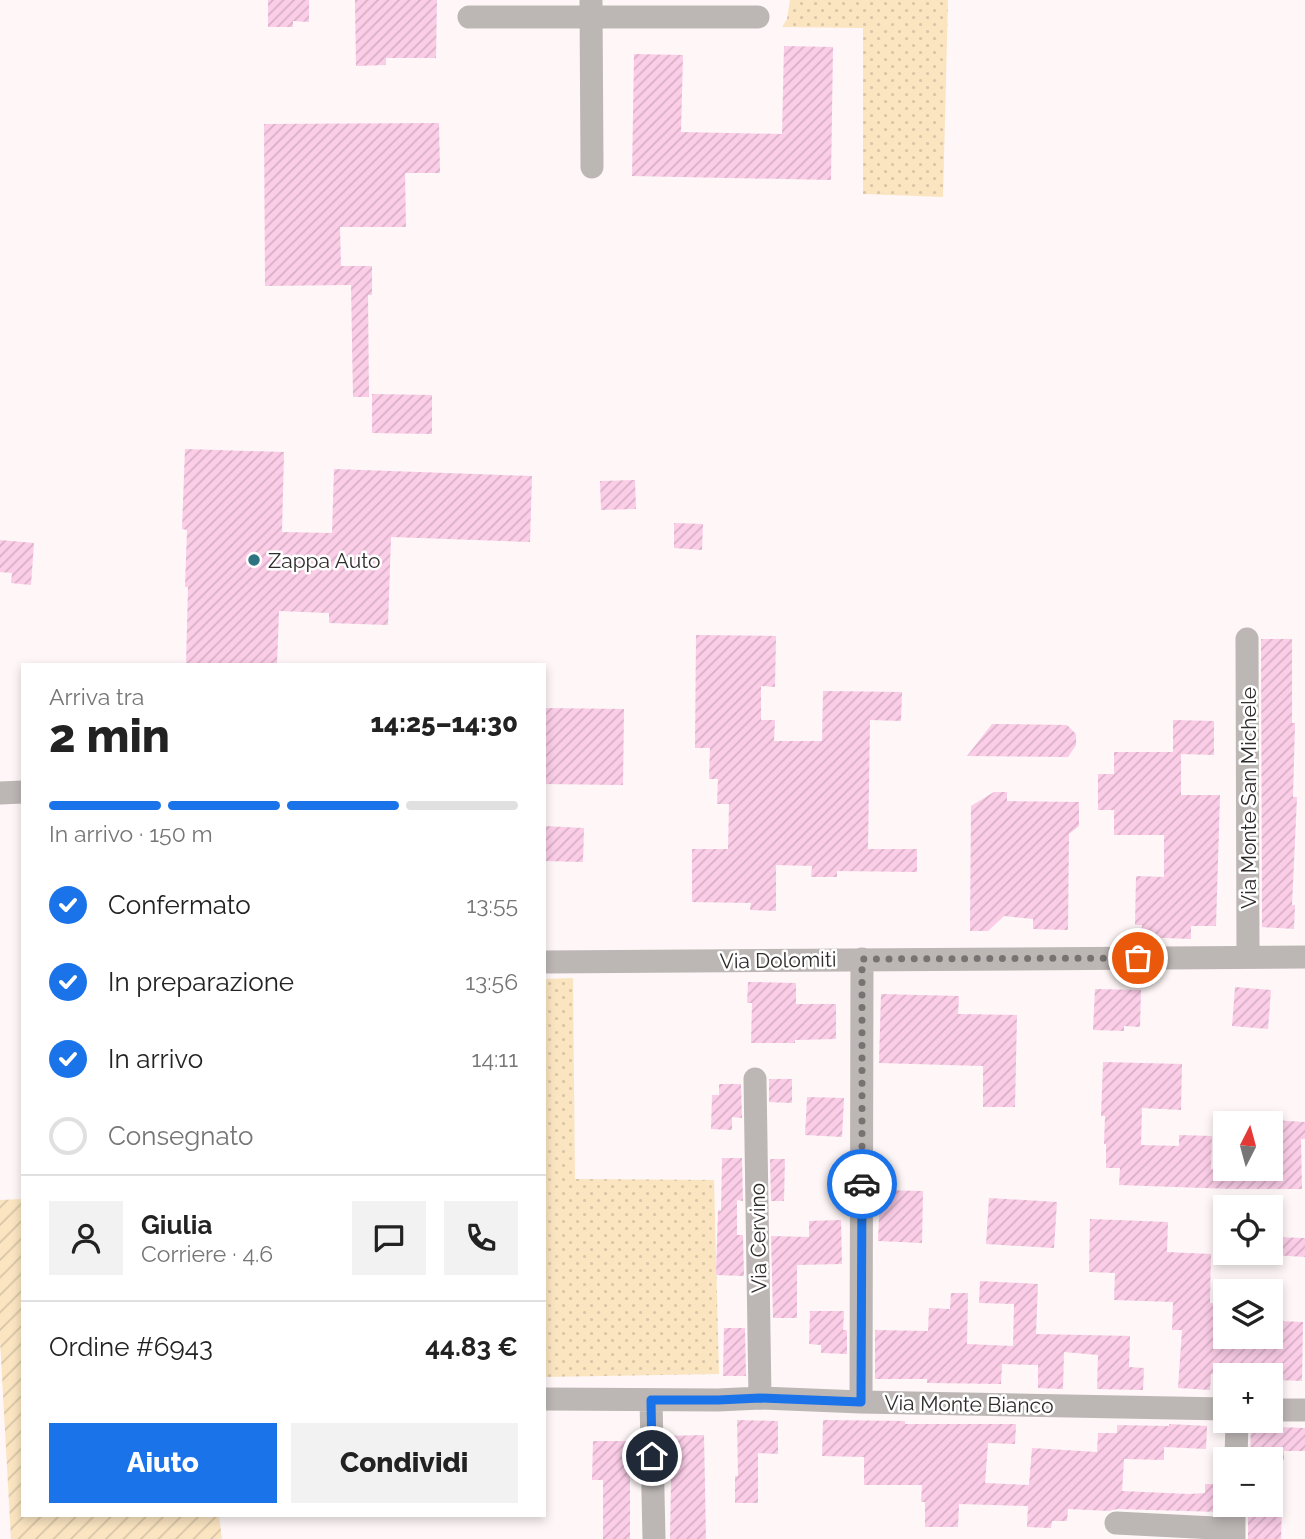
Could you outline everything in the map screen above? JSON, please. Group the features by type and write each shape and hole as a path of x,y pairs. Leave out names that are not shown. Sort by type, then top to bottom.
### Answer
{"street":[{"path":"469,17 591,9 758,17"},
{"path":"591,9 592,167"},
{"name":"Via Monte San Michele","path":"1247,639 1248,957"},
{"path":"0,793 21,792"},
{"name":"Via Dolomiti","path":"546,962 1305,957"},
{"path":"861,1402 862,959"},
{"name":"Via Cervino","path":"755,1079 760,1398"},
{"name":"Via Monte Bianco","path":"546,1399 760,1398 1213,1409"},
{"path":"651,1400 654,1539"},
{"path":"1283,1410 1305,1410"},
{"path":"1116,1523 1234,1534"}],"shaded area":[{"path":"790,0 948,0 943,197 863,194 863,28 782,27 787,19"},
{"path":"573,978 575,1179 714,1180 719,1374 546,1377 546,979"},
{"path":"21,1199 21,1517 219,1517 222,1539 11,1539 0,1340 0,1200"}],"building":[{"path":"268,0 309,0 309,22 293,21 293,27 268,27"},
{"path":"355,0 437,0 436,58 386,58 386,65 356,66"},
{"path":"784,46 833,47 831,180 632,176 634,54 683,55 681,132 782,134"},
{"path":"439,123 440,173 405,173 406,227 340,227 341,266 372,266 372,295 368,295 369,397 353,397 351,285 265,286 264,124"},
{"path":"372,394 432,395 432,434 372,433"},
{"path":"185,449 284,452 282,532 332,533 334,469 532,476 530,542 391,537 388,625 329,623 329,613 279,611 277,663 186,663 187,530 182,529"},
{"path":"635,480 636,509 601,510 600,481"},
{"path":"674,523 703,524 702,550 674,548"},
{"path":"0,540 34,543 31,585 11,583 12,573 0,572"},
{"path":"696,635 776,636 775,687 761,686 761,720 775,720 774,741 822,741 823,691 902,692 901,721 870,720 868,849 917,849 917,872 837,871 837,877 811,877 812,866 776,865 776,911 750,910 751,903 692,902 692,849 728,849 729,804 717,804 718,779 709,779 710,748 695,748"},
{"path":"1261,639 1292,639 1292,723 1295,723 1293,797 1297,797 1292,905 1295,905 1294,929 1262,927"},
{"path":"546,708 624,709 623,785 546,784"},
{"path":"1173,720 1214,721 1214,755 1181,754 1181,795 1220,795 1216,926 1191,926 1191,939 1141,937 1142,925 1135,925 1136,876 1164,877 1164,835 1114,835 1114,810 1098,810 1098,774 1114,774 1114,752 1173,752"},
{"path":"992,724 1067,725 1076,734 1076,745 1068,757 967,756"},
{"path":"994,792 1007,792 1007,801 1079,802 1079,826 1069,834 1068,930 1033,929 1033,919 1004,916 988,931 970,931 971,806"},
{"path":"546,826 584,828 583,862 546,861"},
{"path":"748,982 796,983 796,1004 836,1004 836,1039 751,1043 752,1003 747,1003"},
{"path":"1235,987 1271,990 1268,1029 1232,1026"},
{"path":"1095,989 1141,990 1140,1027 1124,1026 1124,1031 1093,1030"},
{"path":"881,994 959,996 958,1014 1017,1015 1015,1107 983,1107 983,1066 879,1063"},
{"path":"1103,1062 1182,1064 1181,1110 1142,1108 1141,1145 1179,1146 1179,1135 1212,1136 1213,1181 1283,1181 1283,1121 1305,1122 1305,1139 1301,1139 1302,1189 1119,1185 1120,1168 1106,1168 1105,1116 1101,1116"},
{"path":"769,1079 792,1079 792,1103 769,1102"},
{"path":"719,1084 741,1084 742,1118 732,1117 732,1130 711,1129 712,1095 719,1095"},
{"path":"807,1097 844,1098 842,1137 805,1135"},
{"path":"722,1158 742,1158 743,1201 737,1200 737,1235 743,1235 744,1276 716,1275"},
{"path":"770,1159 785,1159 784,1201 771,1201"},
{"path":"880,1190 923,1191 922,1243 878,1241"},
{"path":"989,1198 1057,1202 1054,1248 986,1244"},
{"path":"1090,1219 1168,1222 1167,1252 1211,1254 1213,1349 1283,1349 1283,1321 1303,1322 1302,1381 1283,1380 1283,1363 1213,1363 1210,1390 1178,1388 1182,1330 1172,1330 1173,1302 1114,1300 1115,1273 1089,1272"},
{"path":"841,1220 842,1264 797,1265 797,1318 773,1318 771,1236 809,1237 809,1221"},
{"path":"1283,1237 1305,1238 1305,1257 1283,1256"},
{"path":"980,1281 1038,1284 1036,1334 1130,1336 1129,1367 1144,1368 1143,1390 1097,1389 1098,1355 1064,1352 1063,1389 1038,1388 1038,1365 1002,1364 1001,1384 875,1379 875,1330 928,1331 929,1308 950,1309 951,1293 968,1293 967,1344 1013,1346 1014,1304 979,1303"},
{"path":"810,1311 844,1311 843,1330 847,1330 847,1354 821,1353 821,1345 809,1344"},
{"path":"724,1328 745,1328 746,1376 723,1376"},
{"path":"737,1420 778,1421 778,1454 758,1453 758,1503 735,1503 735,1476 738,1476"},
{"path":"823,1420 905,1421 905,1424 1016,1424 1015,1444 988,1443 985,1483 1029,1485 1032,1448 1097,1452 1098,1433 1117,1433 1117,1425 1207,1426 1206,1449 1164,1447 1164,1460 1124,1459 1122,1491 1205,1493 1205,1484 1213,1484 1213,1512 1068,1509 1067,1521 1052,1521 1051,1528 1027,1527 1028,1506 959,1504 958,1527 925,1527 925,1502 921,1502 922,1485 864,1485 864,1457 822,1456"},
{"path":"1283,1427 1305,1428 1305,1451 1284,1451 1284,1460 1283,1447 1250,1447 1251,1433 1283,1433"},
{"path":"704,1435 706,1539 670,1539 671,1480 667,1480 666,1436"},
{"path":"593,1441 630,1441 630,1539 603,1539 603,1480 592,1480"},
{"path":"1248,1517 1282,1517 1281,1539 1248,1539"}],"way so far":[{"path":"862,1184 862,959 1138,958"}],"place":[{"name":"Zappa Auto","path":"254,560"}],"route":[{"path":"652,1456 651,1400 760,1398 861,1402 862,1184"}]}
